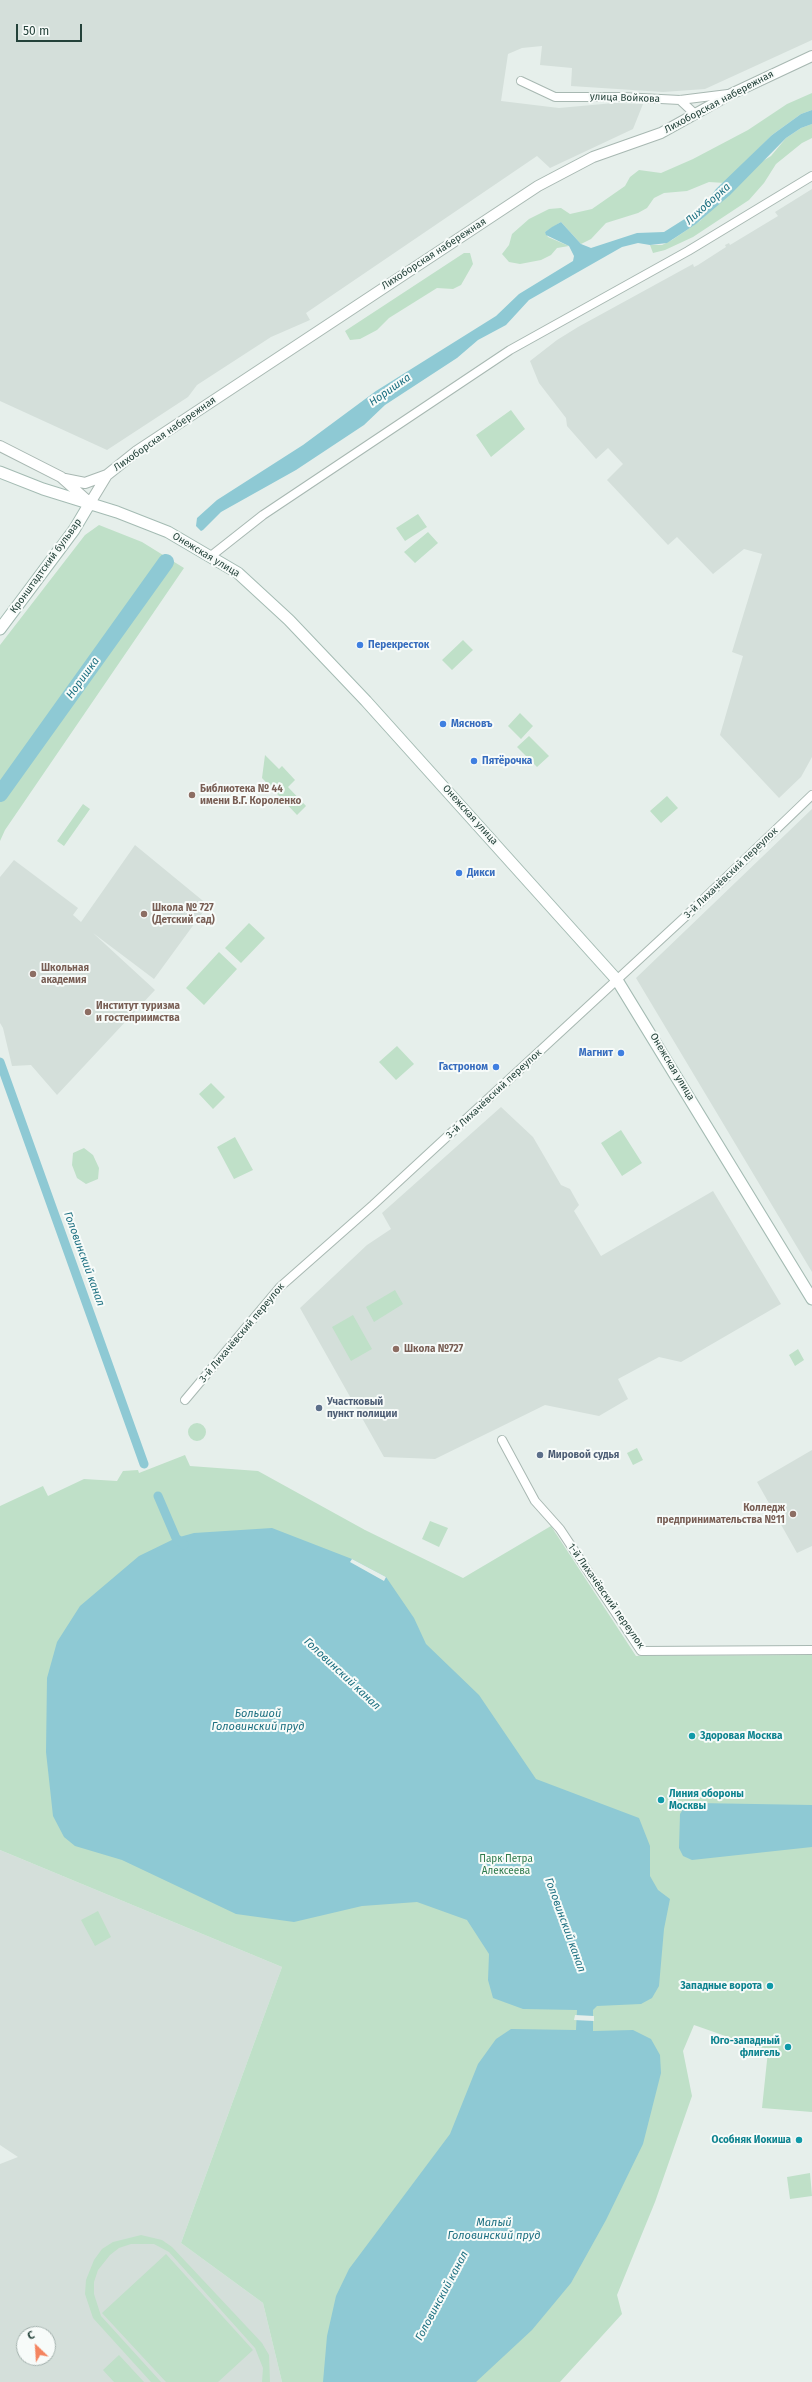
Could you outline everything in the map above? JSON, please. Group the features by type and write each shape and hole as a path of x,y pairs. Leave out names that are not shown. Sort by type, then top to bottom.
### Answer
{"main road":[{"name":"Онежская улица","path":"0,472 43,490 90,503 168,532 238,573 289,620 366,701 617,980 812,1299"},
{"name":"Кронштадтский бульвар","path":"0,629 74,530 90,503"}],"street":[{"name":"Лихоборская набережная","path":"90,503 107,475 137,451 538,186 594,158 661,133 696,115 731,94 812,56"},
{"name":"улица Войкова","path":"521,81 555,97 622,97 680,100 731,94"},
{"path":"680,100 696,115"},
{"path":"211,556 263,515 510,350 695,247 812,176"},
{"path":"0,446 61,478 76,483 85,483 107,475"},
{"path":"61,478 90,503"},
{"name":"3-й Лихачёвский переулок","path":"185,1400 280,1287 373,1205 617,980 812,795"},
{"name":"1-й Лихачёвский переулок","path":"502,1440 535,1501 560,1529 641,1651 812,1650"}],"shaded area":[{"path":"0,0 812,0 812,40 705,89 663,92 571,86 572,68 540,65 542,46 522,48 508,54 501,101 559,108 614,103 643,104 633,129 550,168 537,156 306,313 310,320 271,337 197,385 188,397 107,450 0,401"},
{"path":"812,189 812,757 801,777 779,798 720,735 743,656 732,652 762,554 744,549 713,574 677,537 668,545 607,480 623,464 608,448 596,459 567,426 566,418 539,383 530,361 557,340 578,327 693,264 694,267 698,265 726,247 725,245 729,243 730,245 778,216 775,212"},
{"path":"812,809 812,1272 636,978"},
{"path":"135,845 208,905 154,979 93,933 155,990 57,1095 31,1065 12,1066 3,1028 0,1023 0,877 14,860 78,908 73,915 81,922"},
{"path":"501,1107 533,1137 561,1185 570,1189 579,1205 574,1211 601,1256 713,1191 781,1304 681,1362 659,1357 618,1379 628,1399 599,1416 545,1405 435,1459 384,1457 300,1308 367,1245 391,1229 382,1213"},
{"name":"Колледж предпринимательства №11","path":"812,1450 812,1546 797,1553 757,1482"},
{"path":"0,1850 282,1967 181,2243 263,2303 282,2382 0,2382 0,2164 18,2157 0,2145"}],"green space":[{"path":"812,93 812,110 801,114 772,135 725,183 709,182 687,191 664,193 654,198 647,208 638,213 606,223 591,239 581,244 561,222 545,232 548,237 569,246 557,248 551,255 541,260 520,264 509,262 502,254 509,245 512,234 529,219 549,209 561,208 570,214 592,209 625,186 630,177 639,170 661,173 693,159 748,130 787,104"},
{"path":"812,124 812,138 802,143 776,164 764,183 749,200 693,237 665,250 653,253 650,245 662,245 700,221 761,162 771,156 786,138 801,128"},
{"path":"464,253 470,253 473,264 461,285 453,289 437,288 389,318 377,330 360,339 350,340 345,331"},
{"path":"511,410 525,429 491,457 476,435"},
{"path":"418,514 427,527 405,541 396,528"},
{"path":"99,525 142,542 184,568 5,830 0,841 0,645 85,535"},
{"path":"428,532 438,543 415,563 404,552"},
{"path":"463,640 473,650 452,670 442,660"},
{"path":"520,713 533,726 521,739 508,726"},
{"path":"529,736 549,756 537,767 517,747"},
{"path":"265,755 279,769 282,766 295,780 288,787 306,806 297,815 262,778"},
{"path":"667,796 678,808 661,823 650,811"},
{"path":"83,804 90,809 64,846 57,841"},
{"path":"249,923 265,938 241,963 225,948"},
{"path":"219,952 237,969 204,1005 186,988"},
{"path":"397,1046 414,1064 396,1080 379,1062"},
{"path":"211,1083 225,1097 213,1109 199,1094"},
{"path":"621,1130 642,1163 622,1176 601,1143"},
{"path":"235,1137 253,1170 234,1179 217,1147"},
{"path":"84,1148 93,1155 99,1168 98,1179 86,1184 77,1178 72,1165 73,1153"},
{"path":"395,1290 403,1304 374,1322 366,1307"},
{"path":"353,1315 372,1349 351,1361 332,1327"},
{"path":"798,1349 804,1360 795,1366 789,1355"},
{"path":"197,1423 203,1426 206,1432 203,1438 197,1441 191,1438 188,1432 191,1426"},
{"path":"637,1448 643,1460 633,1465 627,1453"},
{"name":"Парк Петра Алексеева","path":"185,1455 190,1466 258,1471 365,1530 463,1578 551,1526 636,1656 812,1655 812,2112 762,2108 768,2051 694,2025 683,2051 692,2096 655,2202 617,2295 622,2314 560,2382 282,2382 263,2303 181,2243 282,1967 0,1850 0,1506 43,1486 48,1496 84,1479 117,1481 123,1471 138,1470 139,1473"},
{"path":"430,1521 448,1528 439,1547 422,1539"},
{"path":"98,1911 111,1937 95,1946 81,1920"},
{"path":"810,2173 812,2196 790,2199 787,2177"},
{"path":"141,2235 162,2240 172,2247 262,2343 269,2355 270,2382 262,2382 263,2368 255,2348 169,2252 154,2244 131,2244 119,2248 110,2255 98,2270 94,2282 94,2294 101,2316 161,2382 151,2382 93,2318 85,2294 86,2280 94,2260 102,2249 113,2242"},
{"path":"166,2254 253,2350 218,2382 166,2382 102,2313"},
{"path":"119,2355 144,2382 114,2382 103,2370"}],"water":[{"name":"Лихоборка","path":"812,110 812,124 801,128 786,138 730,195 696,224 667,243 650,245 638,243 622,247 529,300 506,325 478,340 457,358 385,405 364,425 296,470 221,512 203,530 201,531 196,526 197,518 217,500 303,445 376,391 496,316 519,294 573,261 574,256 569,246 546,235 545,232 552,227 561,222 581,244 591,248 637,233 664,232 702,208 716,189 772,135 801,114"},
{"name":"Большой Головинский пруд","path":"272,1528 352,1559 386,1577 414,1618 426,1644 479,1695 536,1779 639,1818 650,1846 650,1876 658,1890 670,1899 664,1929 659,1986 652,1998 641,2004 597,2006 593,2010 593,2031 633,2030 651,2039 660,2055 661,2073 643,2144 606,2220 571,2283 532,2330 476,2382 323,2382 327,2336 336,2296 349,2269 450,2134 478,2064 496,2039 511,2029 576,2030 577,2010 523,2009 493,1998 488,1980 489,1954 467,1920 417,1902 362,1906 294,1922 236,1914 122,1860 75,1846 64,1837 53,1816 46,1752 47,1678 57,1642 80,1606 139,1556 176,1538 194,1533"},
{"path":"697,1803 812,1805 812,1847 692,1860 683,1856 679,1848 680,1814 685,1806"}],"pier":[{"path":"352,1559 386,1577 384,1581 350,1562"},
{"path":"575,2015 594,2016 594,2021 574,2020"}],"waterway":[{"name":"Норишка","path":"0,794 166,562"},
{"name":"Головинский канал","path":"0,1062 144,1464"},
{"name":"Головинский канал","path":"158,1496 176,1538 184,1545"}],"place":[{"name":"Перекресток","path":"360,645"},
{"name":"Мясновъ","path":"443,724"},
{"name":"Пятёрочка","path":"474,761"},
{"name":"Библиотека № 44 имени В.Г. Короленко","path":"192,795"},
{"name":"Дикси","path":"459,873"},
{"name":"Школа № 727 (Детский сад)","path":"144,914"},
{"name":"Школьная академия","path":"33,974"},
{"name":"Институт туризма и гостеприимства","path":"88,1012"},
{"name":"Магнит","path":"621,1053"},
{"name":"Гастроном","path":"496,1067"},
{"name":"Школа №727","path":"396,1349"},
{"name":"Участковый пункт полиции","path":"319,1408"},
{"name":"Мировой судья","path":"540,1455"},
{"name":"Колледж предпринимательства №11","path":"793,1514"},
{"name":"Здоровая Москва","path":"692,1736"},
{"name":"Линия обороны Москвы","path":"661,1800"},
{"name":"Западные ворота","path":"770,1986"},
{"name":"Юго-западный флигель","path":"788,2047"},
{"name":"Особняк Иокиша","path":"799,2140"}],"water label":[{"name":"Малый Головинский пруд","path":"494,2229"}]}
